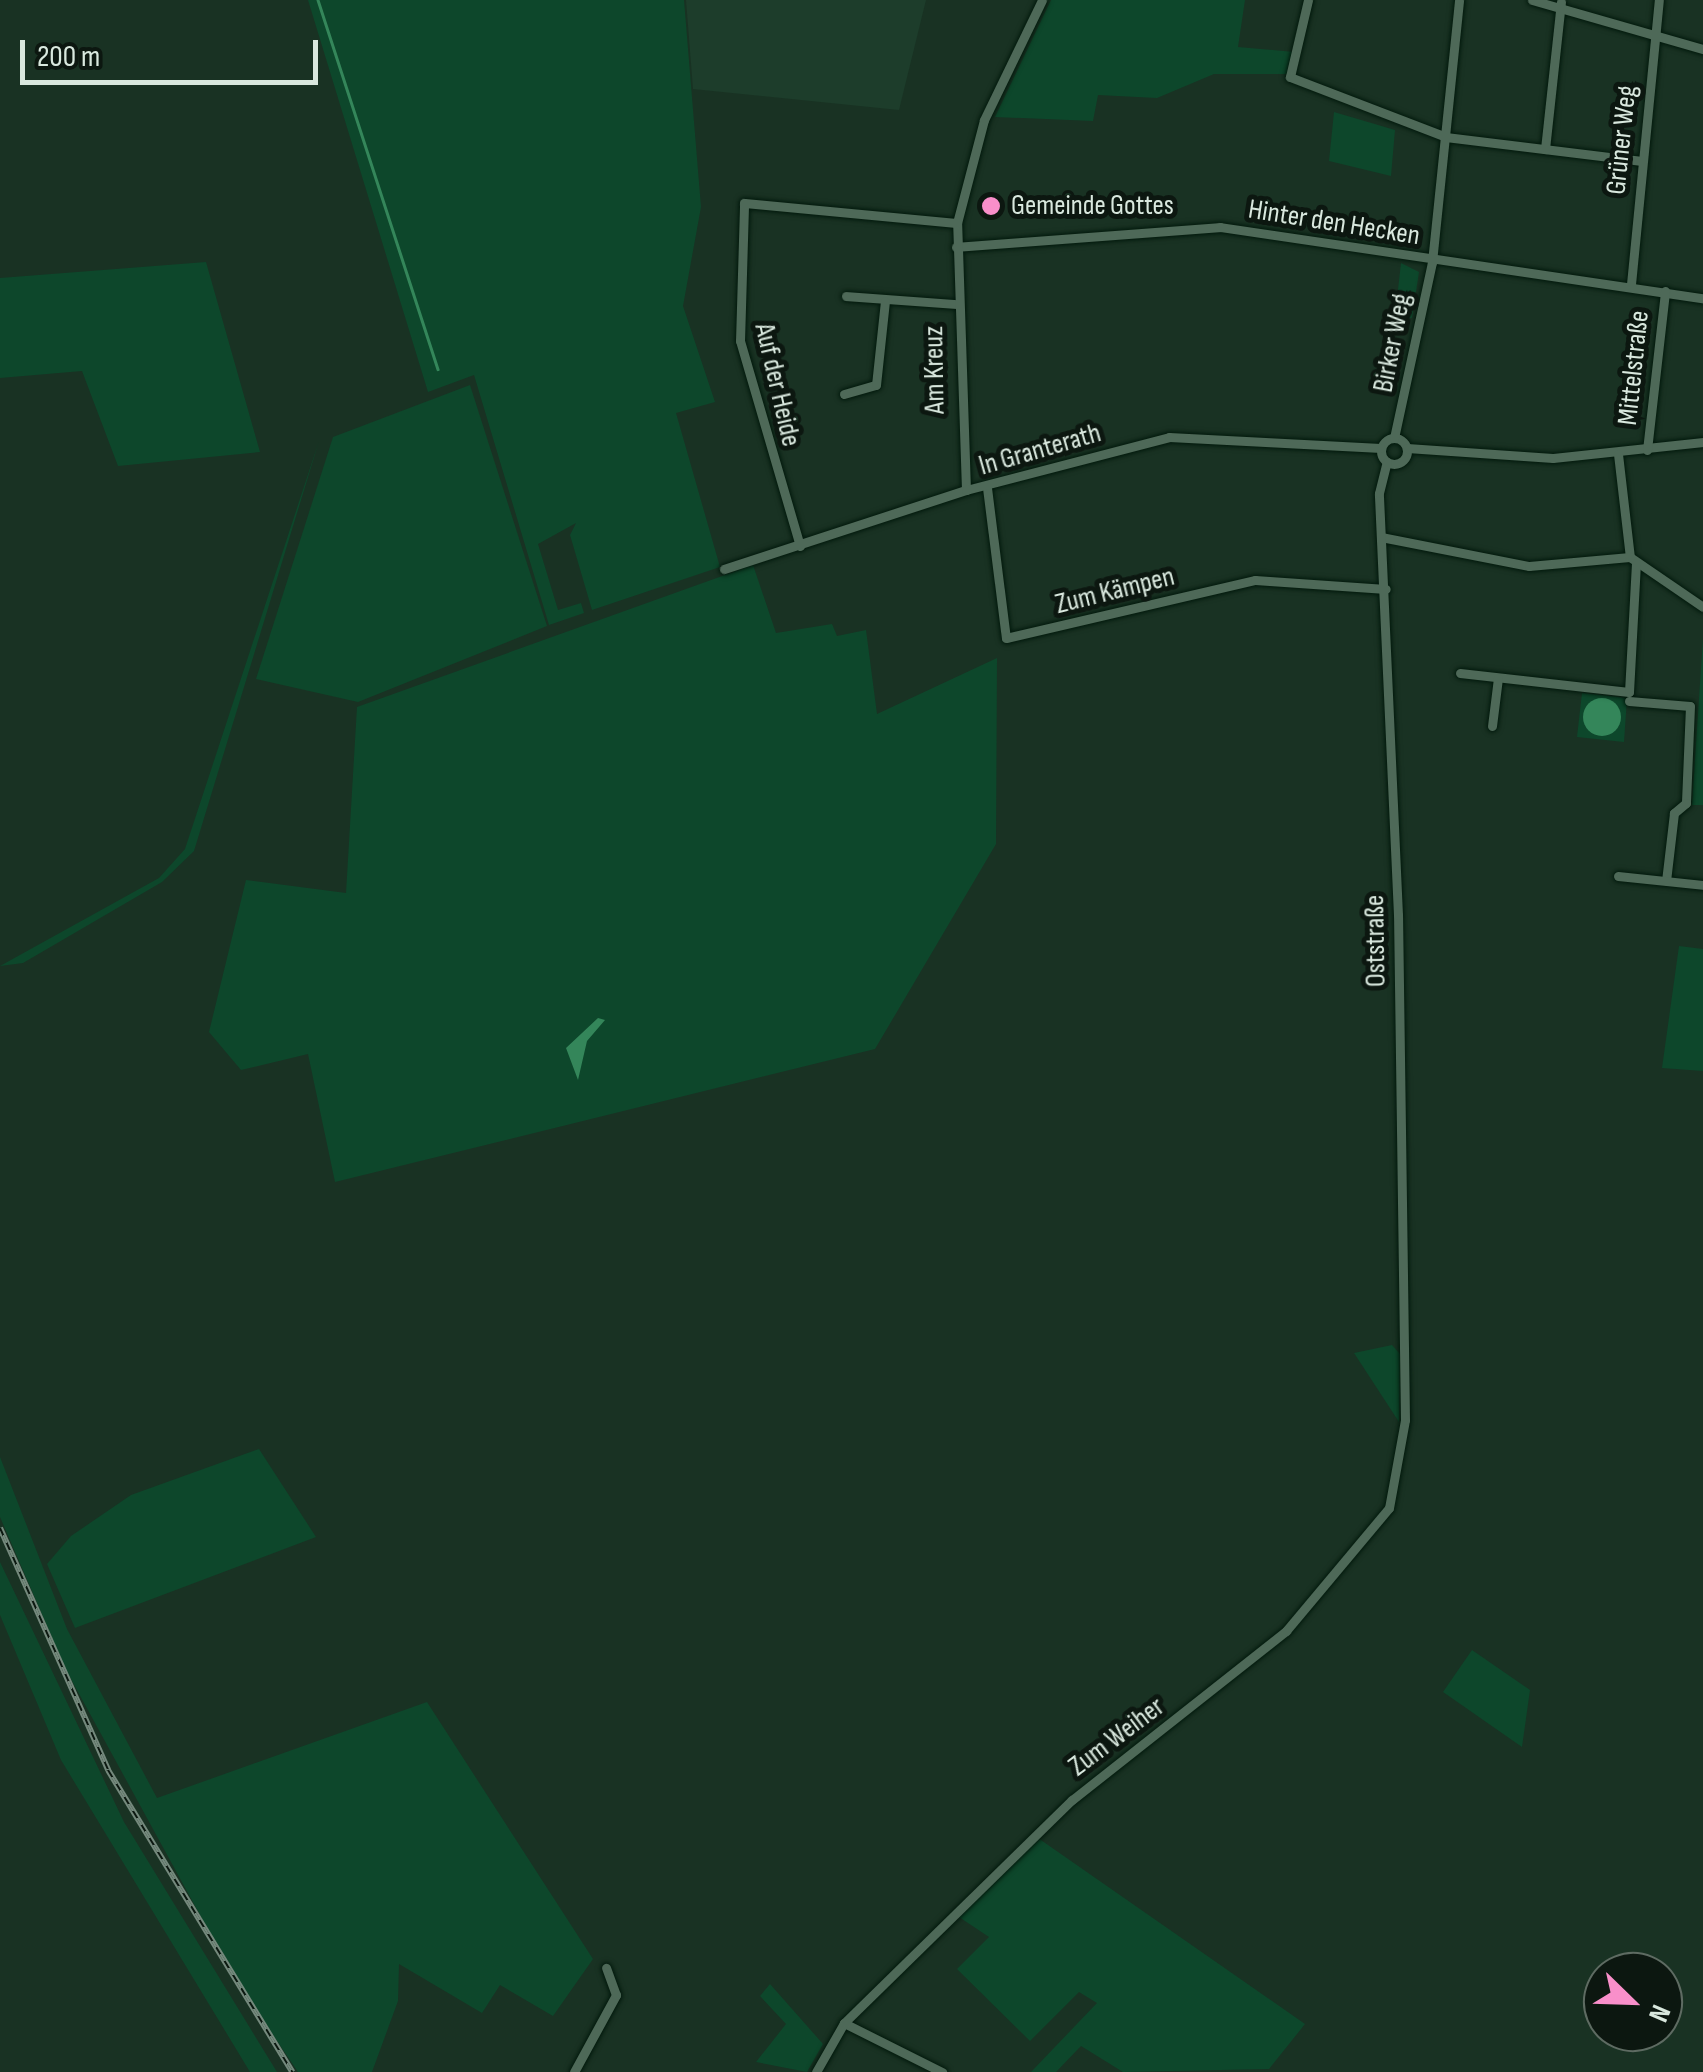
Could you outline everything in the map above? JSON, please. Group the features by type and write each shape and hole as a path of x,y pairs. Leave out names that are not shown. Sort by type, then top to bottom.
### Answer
{"street":[{"name":"Am Kreuz","path":"966,490 956,304 956,224 984,120 1042,0"},
{"path":"1308,0 1290,77 1446,137 1642,161"},
{"name":"Birker Weg","path":"1394,438 1432,262 1459,0"},
{"path":"1532,0 1560,3 1703,49"},
{"name":"Grüner Weg","path":"1631,284 1659,0"},
{"path":"1545,149 1560,3"},
{"name":"Auf der Heide","path":"800,546 740,342 744,203 956,224"},
{"name":"Hinter den Hecken","path":"956,247 1220,227 1432,262 1631,284 1703,298"},
{"name":"Mittelstraße","path":"1648,450 1665,291"},
{"path":"846,296 956,304"},
{"path":"844,394 876,384 885,300"},
{"name":"In Granterath","path":"724,570 966,490 987,488 1169,437 1381,448"},
{"path":"1406,448 1402,461 1386,462 1381,448 1394,438 1406,448 1618,454 1703,442"},
{"path":"1460,672 1630,692 1633,560 1618,454"},
{"name":"Oststraße","path":"1386,462 1381,538 1386,589 1406,1420"},
{"name":"Zum Kämpen","path":"987,488 1006,638 1256,580 1386,589"},
{"path":"1381,538 1529,566 1633,560 1703,607"},
{"path":"1492,726 1498,678"},
{"path":"1629,701 1690,706 1686,802 1674,812 1666,881"},
{"path":"1618,876 1703,885"},
{"name":"Zum Weiher","path":"816,2072 844,2022 1072,1800 1286,1631 1389,1508 1406,1420"},
{"path":"574,2072 616,1995 606,1968"},
{"path":"844,2022 942,2072"}],"shaded area":[{"path":"308,0 684,0 701,207 683,306 715,402 676,413 720,567 592,610 570,535 576,523 538,544 558,610 581,603 584,613 549,625 474,375 428,392"},
{"path":"686,0 926,0 899,110 693,89"},
{"path":"1051,0 1245,0 1238,47 1294,52 1289,74 1214,74 1157,98 1098,95 1093,121 995,117"},
{"path":"1334,112 1395,130 1391,176 1329,161"},
{"path":"206,262 260,452 118,466 82,371 0,378 0,278"},
{"path":"1401,263 1419,272 1412,318 1395,316"},
{"path":"470,385 547,626 358,702 256,679 333,437"},
{"path":"319,441 194,851 162,882 23,963 0,966 159,878 185,849"},
{"path":"753,565 776,633 832,624 837,636 866,630 877,714 997,658 996,844 875,1049 335,1182 308,1054 241,1070 209,1032 246,880 346,893 357,707"},
{"path":"1703,638 1703,805 1692,805"},
{"path":"1582,693 1627,698 1624,742 1577,737"},
{"path":"1602,698 1616,703 1621,717 1616,731 1602,736 1588,731 1583,717 1588,703"},
{"path":"1679,946 1703,949 1703,1071 1662,1068"},
{"path":"598,1018 605,1020 587,1041 578,1080 566,1048"},
{"path":"1392,1345 1400,1354 1399,1422 1354,1353"},
{"path":"259,1449 316,1537 75,1628 47,1564 71,1536 131,1495"},
{"path":"0,1457 67,1629 157,1798 427,1702 593,1959 553,2016 500,1985 482,2013 399,1964 398,2001 372,2072 298,2072 235,1979 66,1670 0,1517"},
{"path":"0,1562 124,1822 277,2072 250,2072 61,1760 0,1615"},
{"path":"1472,1650 1530,1690 1522,1747 1443,1692"},
{"path":"1038,1838 1305,2024 1269,2069 1123,2072 1081,2046 1056,2072 1031,2072 1097,2003 1079,1992 1030,2041 957,1969 989,1937 956,1915"},
{"path":"770,1984 823,2044 807,2072 756,2062 786,2024 760,1996"}],"waterway":[{"path":"318,0 438,369"}],"railway":[{"path":"0,1528 108,1770 292,2072"}],"place":[{"name":"Gemeinde Gottes","path":"991,206"}]}
